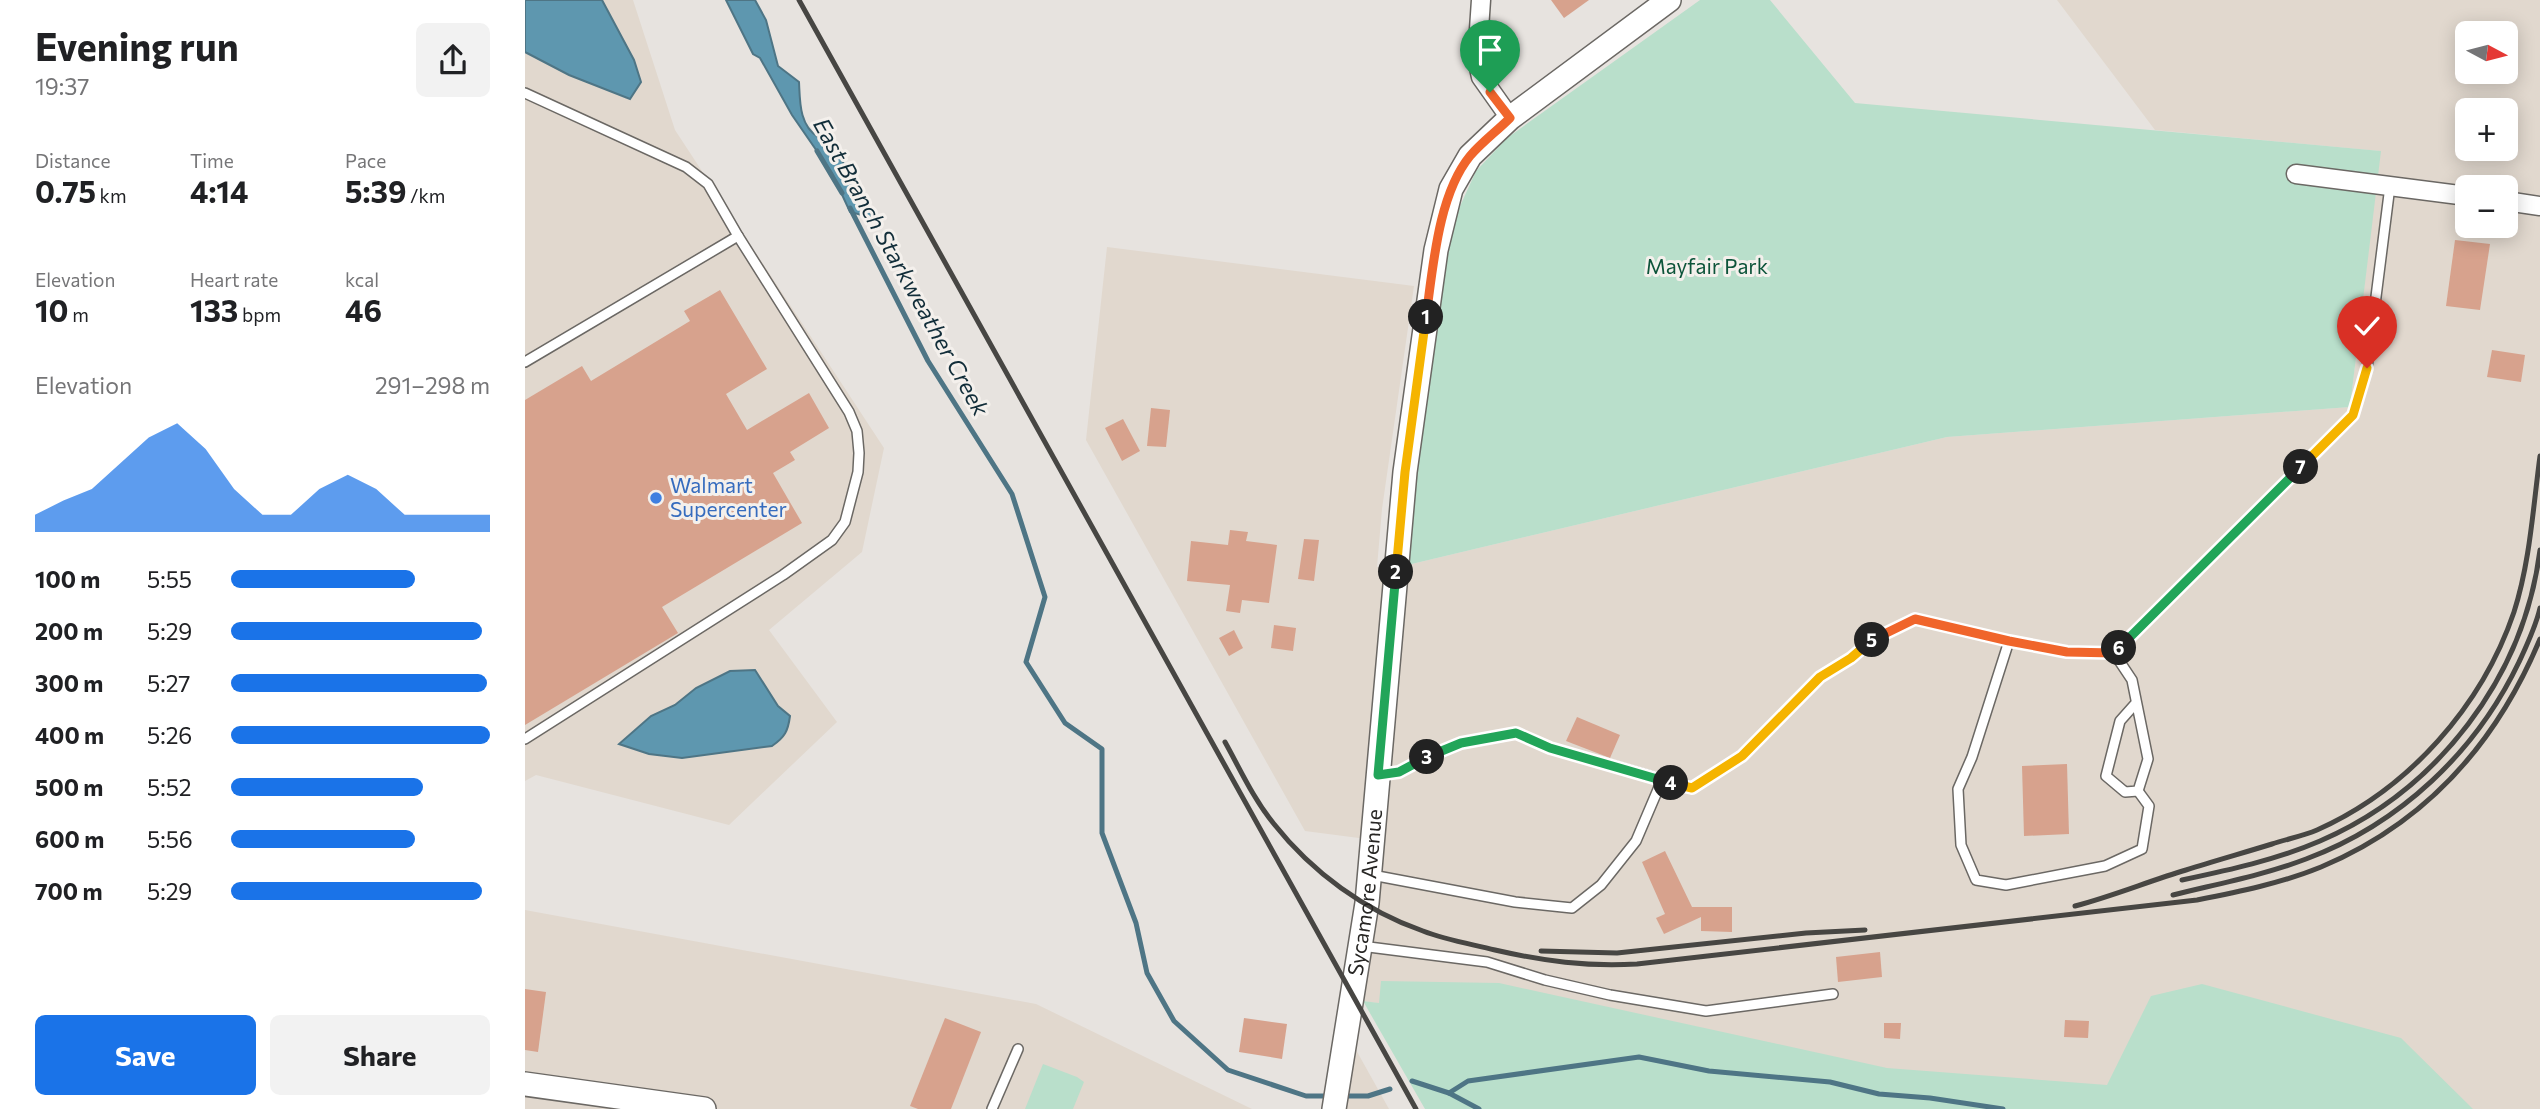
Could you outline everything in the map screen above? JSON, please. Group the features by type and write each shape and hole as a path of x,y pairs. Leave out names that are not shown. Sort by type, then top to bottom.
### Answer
{"street":[{"path":"1481,0 1477,59 1481,77 1510,118"},
{"name":"Sycamore Avenue","path":"1334,1109 1367,903 1405,472 1436,250 1451,189 1470,156 1510,118 1669,0"},
{"path":"2296,174 2455,194"},
{"path":"2518,203 2540,206"},
{"path":"525,1084 609,1102 703,1109"}],"lane":[{"path":"525,93 686,166 708,184 849,412 857,431 859,453 858,472 845,522 832,540 783,575 525,739"},
{"path":"1378,775 1399,772 1461,743 1516,733 1550,748 1692,788 1742,756 1820,677 1851,658 1870,641 1915,619 2067,652 2114,653 2353,415 2367,368 2390,186"},
{"path":"525,362 738,236"},
{"path":"2009,641 1972,757 1958,789 1961,845 1976,880 2006,885 2093,869 2141,849 2149,806 2138,791"},
{"path":"2114,653 2131,680 2148,758 2138,791"},
{"path":"2136,703 2120,721 2106,776 2125,792 2138,791"},
{"path":"1369,874 1515,902 1572,908 1601,885 1636,841 1662,780"},
{"path":"1360,946 1487,962 1545,980 1611,995 1706,1011 1833,995"},
{"path":"992,1109 1018,1049"}],"shaded area":[{"path":"525,0 633,0 675,130 884,448 862,552 769,630 837,722 729,825 536,775 525,781"},
{"path":"2057,0 2540,0 2540,1109 2115,1109 1363,1001 1382,841 1305,831 1086,440 1107,247 1414,286 1382,509 1377,567 1399,567 1947,437 2350,407 2380,151 2155,130"},
{"path":"525,910 1036,1004 1252,1109 525,1109"},
{"path":"1346,1032 1389,1109 1334,1109"}],"green space":[{"name":"Mayfair Park","path":"1700,0 1770,0 1855,103 2381,151 2350,407 1947,437 1399,567 1410,480 1451,226 1476,171 1507,138"},
{"path":"1381,981 1499,983 1887,1068 2107,1085 2151,996 2202,984 2401,1038 2473,1109 1425,1109 1363,1001 1379,1003"},
{"path":"1043,1064 1084,1082 1073,1109 1025,1109"}],"water":[{"path":"525,0 602,0 634,60 641,82 630,99 569,75 525,52"},
{"path":"726,0 755,0 766,20 778,66 799,82 802,112 807,126 818,137 832,145 873,218 850,212 832,173 792,115 760,58 753,54"},
{"path":"755,670 778,706 790,716 785,733 772,746 682,758 649,754 619,744 651,716 675,705 696,688 730,671"}],"building":[{"path":"1551,0 1589,0 1564,18"},
{"path":"2455,240 2490,244 2480,310 2446,306"},
{"name":"Walmart Supercenter","path":"720,290 767,369 726,394 747,430 809,393 829,428 790,452 795,460 773,473 802,523 662,607 678,633 525,725 525,400 582,366 591,381 690,321 684,311"},
{"path":"2492,350 2525,355 2521,382 2487,377"},
{"path":"1151,408 1170,410 1166,447 1147,446"},
{"path":"1123,419 1140,451 1122,461 1105,428"},
{"path":"1230,530 1248,532 1246,541 1277,545 1269,603 1242,600 1240,613 1226,611 1230,585 1187,581 1191,541 1228,545"},
{"path":"1304,539 1319,540 1314,581 1298,579"},
{"path":"1274,625 1296,628 1293,651 1271,648"},
{"path":"1234,630 1243,648 1229,656 1219,638"},
{"path":"1577,717 1620,735 1610,758 1566,741"},
{"path":"2067,764 2069,834 2024,836 2022,766"},
{"path":"1665,851 1692,907 1732,907 1732,932 1701,931 1701,917 1664,934 1656,918 1665,914 1642,862"},
{"path":"1880,952 1882,977 1838,982 1836,957"},
{"path":"525,989 546,992 538,1052 525,1050"},
{"path":"945,1018 981,1032 951,1109 918,1109 910,1106"},
{"path":"1244,1018 1287,1024 1282,1059 1239,1052"},
{"path":"2065,1020 2089,1021 2088,1038 2064,1037"},
{"path":"1884,1023 1901,1023 1900,1039 1884,1038"}],"waterway":[{"name":"East Branch Starkweather Creek","path":"817,151 842,193"},
{"name":"East Branch Starkweather Creek","path":"850,208 928,361 1012,494 1045,597 1026,662 1065,723 1102,749 1102,833 1136,923 1147,973 1174,1021 1228,1070 1306,1096 1332,1096"},
{"path":"1449,1093 1468,1081 1639,1057 1709,1071 1830,1082 1879,1094 1930,1098 2003,1109"},
{"path":"1412,1081 1449,1093 1479,1109"},
{"name":"East Branch Starkweather Creek","path":"1342,1096 1368,1096 1390,1089"}],"railway":[{"path":"799,0 1416,1109"},
{"path":"2075,906 2317,830 2351,813 2411,768 2438,741 2462,711 2483,680 2500,647 2514,612 2524,574 2540,456"},
{"path":"2182,880 2269,859 2320,841 2363,819 2402,792 2437,760 2468,724 2494,684 2515,642 2531,597 2540,550"},
{"path":"2173,895 2257,875 2306,859 2373,826 2403,805 2432,781 2481,726 2519,662 2540,608"},
{"path":"1225,742 1260,805 1289,842 1341,888 1381,913 1432,934 1513,954 1583,964 1637,964 2197,900 2260,887 2306,873 2359,849 2393,827 2425,803 2454,775 2502,712 2523,677 2540,639"},
{"path":"1541,951 1617,953 1806,933 1865,930"}],"place":[{"name":"Walmart Supercenter","path":"656,498"}],"route":[{"path":"1490,92 1510,118 1470,156 1451,189 1436,250 1405,472 1378,775 1399,772 1461,743 1516,733 1550,748 1692,788 1742,756 1820,677 1851,658 1870,641 1915,619 2067,652 2114,653 2353,415 2367,368"}]}
